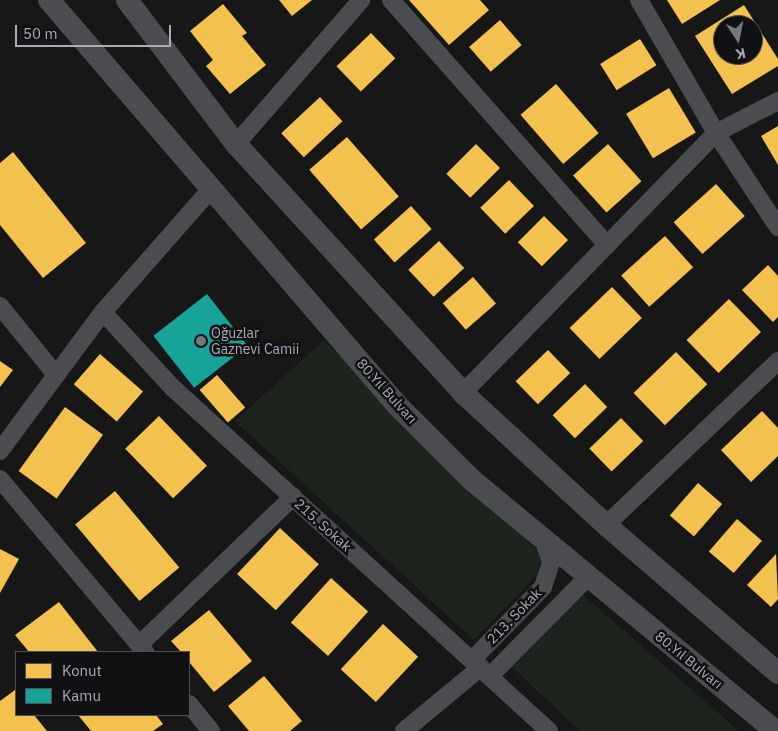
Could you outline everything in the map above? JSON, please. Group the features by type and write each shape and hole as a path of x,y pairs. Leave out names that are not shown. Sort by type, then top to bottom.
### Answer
{"street":[{"name":"80.Yıl Bulvarı","path":"48,0 212,188 397,405 472,480 775,731"},
{"path":"127,0 236,144 463,393 606,525 774,663"},
{"path":"236,144 361,0"},
{"path":"391,0 607,245"},
{"path":"639,0 716,133 778,226"},
{"path":"463,393 716,133 778,101"},
{"path":"0,452 103,312 212,188"},
{"path":"0,306 56,375"},
{"name":"215. Sokak","path":"103,312 173,388 550,731"},
{"path":"606,525 778,361"},
{"path":"0,479 142,648 293,497"},
{"name":"213. Sokak","path":"481,668 543,587 551,562 543,539"},
{"name":"213. Sokak","path":"404,731 588,577"},
{"path":"190,705 211,731"}],"shaded area":[{"path":"324,340 541,554 537,575 474,640 235,421"},
{"path":"582,594 739,731 580,731 512,667"}],"building: Konut":[{"path":"279,0 312,0 292,16"},
{"path":"409,0 480,0 489,10 449,45"},
{"path":"667,0 720,0 682,24"},
{"path":"223,4 247,33 242,36 266,65 230,94 206,66 213,60 190,31"},
{"path":"744,5 750,15 728,15"},
{"path":"500,20 522,45 491,72 469,47"},
{"path":"713,25 713,64 695,36"},
{"path":"371,33 395,58 361,92 336,66"},
{"path":"763,35 778,59 778,66 732,94 714,65 763,65"},
{"path":"640,39 656,65 617,90 600,64"},
{"path":"556,84 599,133 563,164 521,115"},
{"path":"669,88 696,133 653,158 626,114"},
{"path":"320,97 343,121 304,157 281,133"},
{"path":"778,126 778,165 761,136"},
{"path":"347,137 399,197 361,229 309,170"},
{"path":"476,144 500,168 470,198 446,174"},
{"path":"608,144 641,181 607,213 573,175"},
{"path":"13,152 86,243 43,278 0,225 0,163"},
{"path":"509,180 534,206 505,234 480,208"},
{"path":"716,184 745,216 702,254 674,222"},
{"path":"411,206 432,229 395,262 374,239"},
{"path":"544,216 568,240 542,266 518,242"},
{"path":"665,236 693,267 649,307 621,275"},
{"path":"439,241 464,268 434,297 408,270"},
{"path":"768,265 778,276 778,317 773,322 742,290"},
{"path":"473,277 496,303 466,330 443,303"},
{"path":"612,287 642,318 599,359 570,328"},
{"path":"729,299 761,332 719,373 687,340"},
{"path":"548,350 570,373 538,404 516,381"},
{"path":"676,352 707,384 665,425 634,393"},
{"path":"100,354 143,391 117,422 74,384"},
{"path":"0,361 13,370 0,387"},
{"path":"217,375 245,407 228,423 200,390"},
{"path":"585,384 607,407 575,438 553,415"},
{"path":"65,407 103,435 57,499 19,471"},
{"path":"762,411 778,428 778,456 751,482 721,450"},
{"path":"159,416 207,466 173,498 125,449"},
{"path":"621,418 643,441 612,472 589,449"},
{"path":"698,483 722,504 694,536 670,515"},
{"path":"115,491 179,568 139,601 75,524"},
{"path":"737,519 762,541 734,573 709,551"},
{"path":"280,528 319,564 276,610 237,574"},
{"path":"0,549 19,559 0,593"},
{"path":"776,554 778,599 771,607 747,585"},
{"path":"331,578 368,611 328,656 291,623"},
{"path":"59,602 97,651 28,651 15,635"},
{"path":"209,610 252,661 214,692 190,663 190,651 180,651 171,641"},
{"path":"383,624 418,657 376,702 341,669"},
{"path":"264,676 302,721 290,731 249,731 228,706"},
{"path":"15,690 15,716 35,716 47,731 0,731 0,701"},
{"path":"79,716 157,716 163,724 153,731 91,731"}],"building: Kamu":[{"name":"Oğuzlar Gaznevi Camii","path":"207,294 248,346 194,388 153,336"}],"place":[{"name":"Oğuzlar Gaznevi Camii","path":"201,341"}]}
